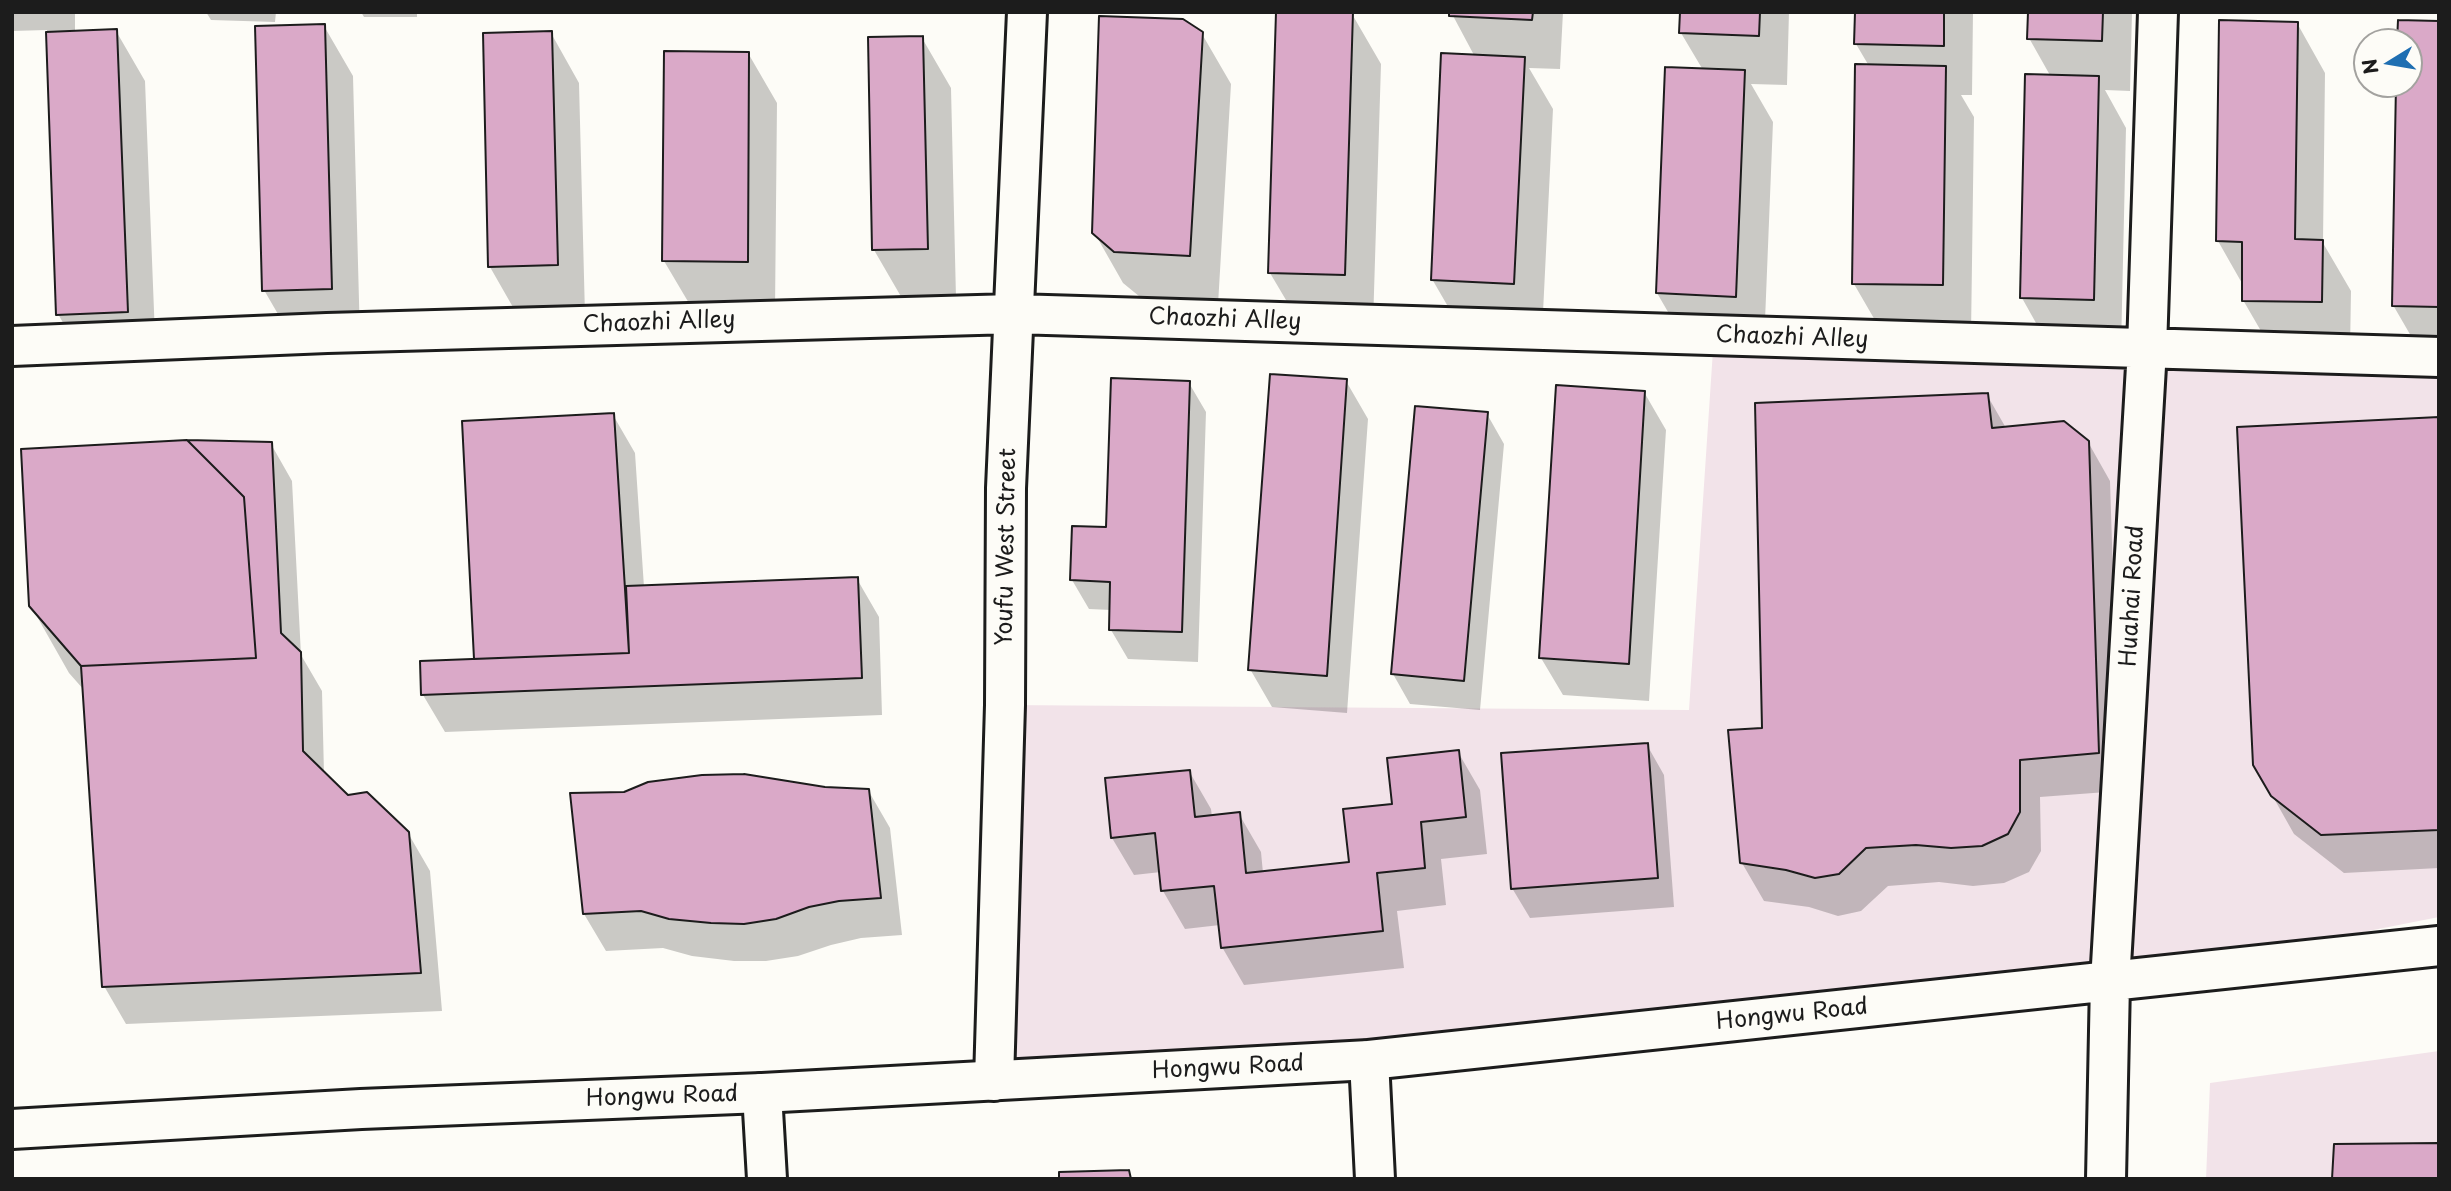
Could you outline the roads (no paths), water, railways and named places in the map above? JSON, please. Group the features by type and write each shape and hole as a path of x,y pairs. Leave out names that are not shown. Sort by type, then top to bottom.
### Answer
{"street":[{"name":"Youfu West Street","path":"993,1081 1005,705 1006,488 1027,12"},
{"name":"Huahai Road","path":"2106,1179 2110,982 2147,349 2158,12"},
{"name":"Chaozhi Alley","path":"12,346 327,332 1014,314 2439,357"},
{"name":"Hongwu Road","path":"12,1129 361,1109 762,1093 1368,1060 2439,946"},
{"path":"1368,1060 1375,1179"},
{"path":"762,1093 767,1179"}]}
